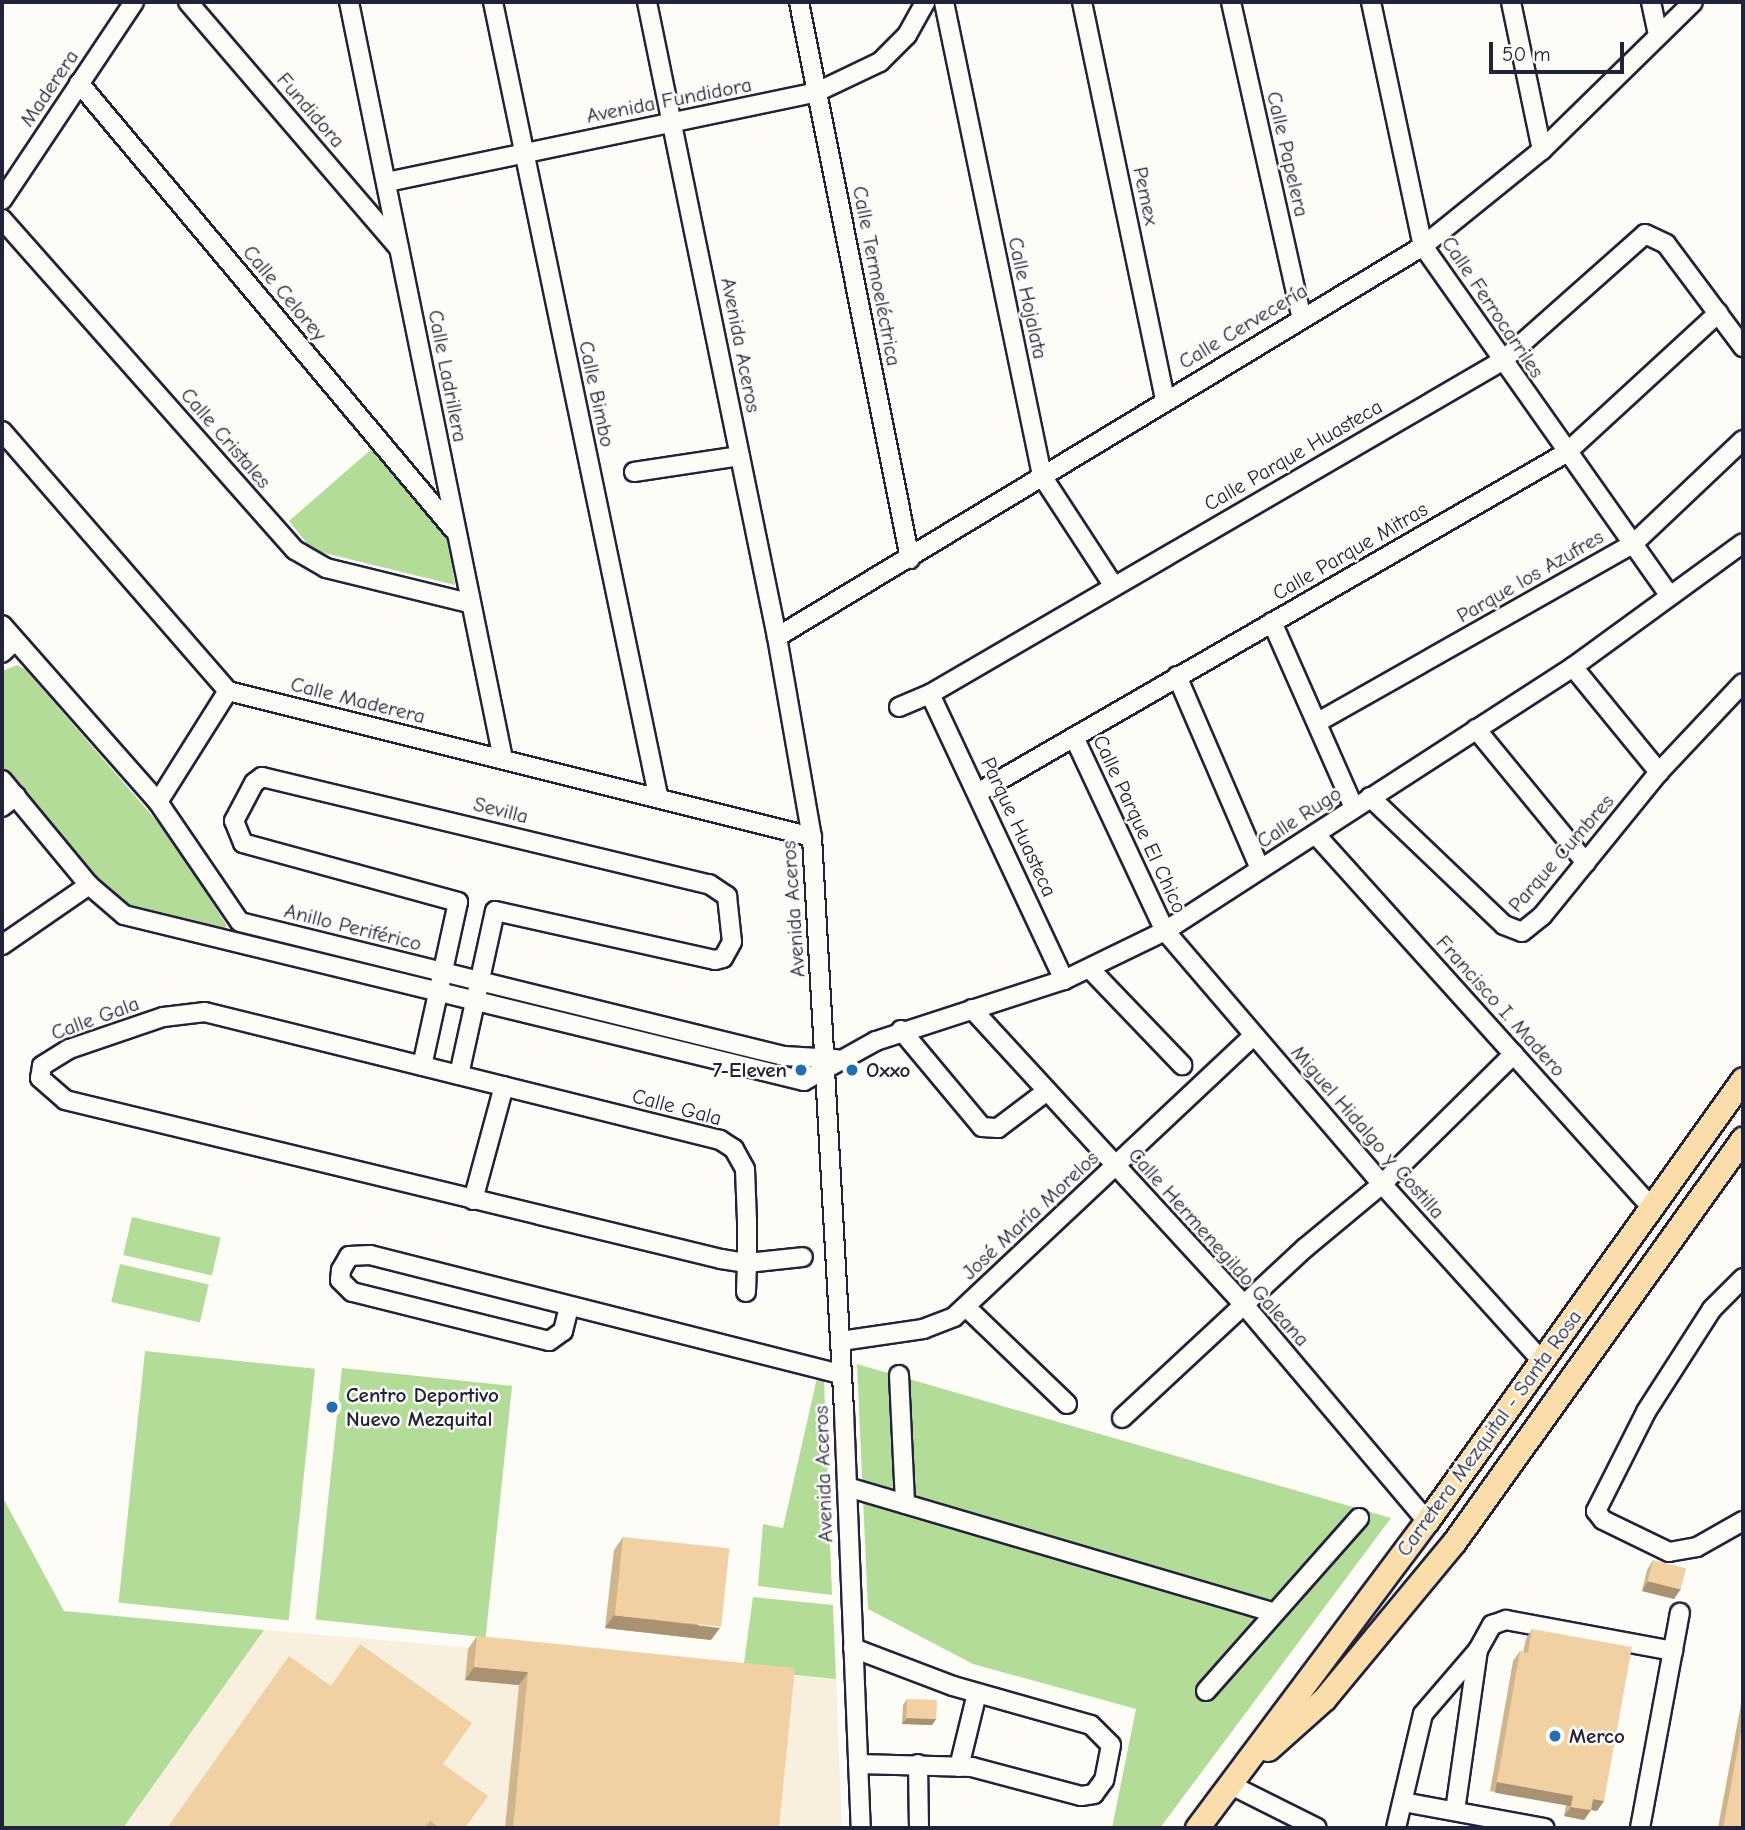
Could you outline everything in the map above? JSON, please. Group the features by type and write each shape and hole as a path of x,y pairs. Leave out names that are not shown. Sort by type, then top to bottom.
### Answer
{"main road":[{"name":"Carretera Mezquital - Santa Rosa","path":"1198,1828 1427,1521 1743,1079"},
{"name":"Carretera Mezquital - Santa Rosa","path":"1229,1784 1324,1699 1454,1542 1743,1139"}],"street":[{"name":"Maderera","path":"2,200 134,2"},
{"name":"Fundidora","path":"188,2 399,248"},
{"name":"Calle Ladrillera","path":"349,2 469,603 503,759"},
{"name":"Calle Bimbo","path":"493,2 658,795"},
{"name":"Avenida Aceros","path":"648,2 777,637 812,836 832,1063 861,1828"},
{"name":"Calle Termoeléctrica","path":"799,2 910,559"},
{"name":"Avenida Fundidora","path":"387,182 817,92 880,62 906,35 925,2"},
{"name":"Calle Hojalata","path":"944,2 1041,477 1113,585"},
{"name":"Pemex","path":"1082,2 1166,400"},
{"name":"Calle Papelera","path":"1231,2 1301,316"},
{"name":"Calle Ferrocarriles","path":"1371,2 1423,246 1566,453 1670,596"},
{"path":"1511,2 1542,150"},
{"path":"1651,2 1658,35"},
{"name":"Calle Cervecería","path":"777,637 910,559 1301,316 1423,246 1542,150 1693,2"},
{"name":"Calle Celorey","path":"79,83 456,532"},
{"name":"Calle Cristales","path":"2,219 295,550 326,568 469,603"},
{"name":"Calle Parque Huasteca","path":"899,706 930,694 1113,585 1502,361 1634,240 1645,234 1658,237 1718,313"},
{"path":"1718,313 1743,347"},
{"name":"Calle Parque Mitras","path":"979,792 1566,453 1718,313"},
{"path":"2,431 228,691 158,802"},
{"name":"Parque los Azufres","path":"1318,722 1634,543 1743,440"},
{"path":"634,472 740,456"},
{"name":"Calle Rugo","path":"832,1063 901,1030 1091,970 1165,931 1260,869 1317,836 1370,797 1573,667 1743,543"},
{"path":"1272,622 1354,808"},
{"path":"2,625 8,647 158,802 240,922 232,943"},
{"path":"1573,667 1659,772"},
{"path":"1177,676 1260,869"},
{"name":"Parque Cumbres","path":"1370,797 1504,925 1522,932 1532,928 1659,772 1743,683"},
{"name":"Calle Maderera","path":"228,691 658,795 812,836"},
{"name":"Parque Huasteca","path":"930,694 979,792 1065,980"},
{"path":"1476,729 1586,863"},
{"name":"Calle Parque El Chico","path":"1074,737 1165,931"},
{"name":"Sevilla","path":"442,974 458,902 243,843 234,821 254,783 270,776 709,884 727,896 732,942 723,958 715,960 495,911 478,982"},
{"name":"Anillo Periférico","path":"2,780 89,885 124,915 789,1080 804,1081 832,1063"},
{"path":"2,807 16,796"},
{"name":"Francisco I. Madero","path":"1317,836 1651,1208"},
{"path":"2,945 89,885"},
{"name":"Anillo Periférico","path":"240,922 442,974 805,1060 832,1063"},
{"name":"Miguel Hidalgo y Costilla","path":"1165,931 1382,1184 1541,1360"},
{"path":"1091,970 1182,1065"},
{"path":"422,1066 442,974"},
{"path":"459,1075 478,982"},
{"name":"Calle Hermenegildo Galeana","path":"972,1009 1246,1307 1427,1521"},
{"name":"Calle Gala","path":"746,1292 747,1263 744,1169 734,1149 711,1138 205,1012 184,1012 51,1057 40,1078 65,1100 473,1199 747,1263 803,1257"},
{"path":"901,1030 982,1127 998,1128 1047,1091"},
{"name":"José María Morelos","path":"841,1341 923,1329 954,1317 1253,1036"},
{"path":"712,1060 716,1039"},
{"path":"1122,1418 1246,1307 1305,1248 1382,1184 1514,1054"},
{"path":"473,1199 504,1086"},
{"path":"569,1307 563,1331 549,1341 352,1292 340,1279 341,1270 349,1256 357,1252 842,1374"},
{"path":"1743,1278 1713,1309 1646,1412 1597,1511 1603,1520 1669,1552 1682,1553 1743,1521"},
{"path":"966,1307 1068,1404"},
{"path":"899,1375 905,1503"},
{"path":"847,1487 1274,1613"},
{"path":"1206,1691 1359,1518"},
{"path":"1640,1828 1680,1613"},
{"path":"1396,1828 1423,1714 1478,1650 1492,1625 1506,1620 1673,1651"},
{"path":"853,1648 977,1693 1091,1725 1111,1745 1110,1759 1094,1794 1081,1796 960,1767 858,1764"},
{"path":"1455,1811 1478,1650"},
{"path":"960,1767 977,1693"},
{"path":"918,1764 919,1828"},
{"path":"1229,1784 1317,1828"},
{"path":"1403,1802 1545,1828"}],"shaded area":[{"path":"264,1630 836,1679 842,1828 123,1828"}],"green space":[{"path":"374,447 446,531 455,585 312,550 289,521"},
{"path":"17,665 25,669 169,835 226,924 226,931 115,905 2,778 2,671"},
{"path":"132,1217 221,1237 212,1275 123,1255"},
{"path":"120,1264 209,1284 200,1322 111,1302"},
{"path":"145,1351 315,1369 289,1620 119,1603"},
{"path":"857,1364 1391,1518 1160,1828 1112,1828 1136,1709 973,1664 868,1609"},
{"path":"342,1368 512,1386 486,1637 316,1620"},
{"path":"817,1378 824,1379 832,1595 758,1586 763,1524 783,1528"},
{"path":"2,1496 64,1611 264,1630 123,1828 2,1828"},
{"path":"753,1597 833,1605 836,1679 743,1670"}],"building":[{"path":"623,1537 729,1548 721,1627 615,1616"},
{"path":"1653,1560 1686,1568 1681,1590 1648,1581"},
{"name":"Merco","path":"1532,1629 1632,1647 1604,1801 1593,1799 1591,1810 1571,1807 1573,1796 1497,1782 1520,1651 1528,1653"},
{"path":"477,1636 795,1668 779,1828 513,1828 528,1672 474,1667"},
{"path":"360,1644 472,1723 443,1764 488,1796 465,1828 440,1828 430,1821 424,1828 167,1828 289,1656 331,1686"},
{"path":"907,1699 937,1700 936,1719 906,1718"},
{"path":"1743,1720 1743,1828 1723,1828"}],"place":[{"name":"7-Eleven","path":"801,1070"},
{"name":"Oxxo","path":"852,1070"},
{"name":"Centro Deportivo Nuevo Mezquital","path":"332,1407"},
{"name":"Merco","path":"1555,1736"}]}
